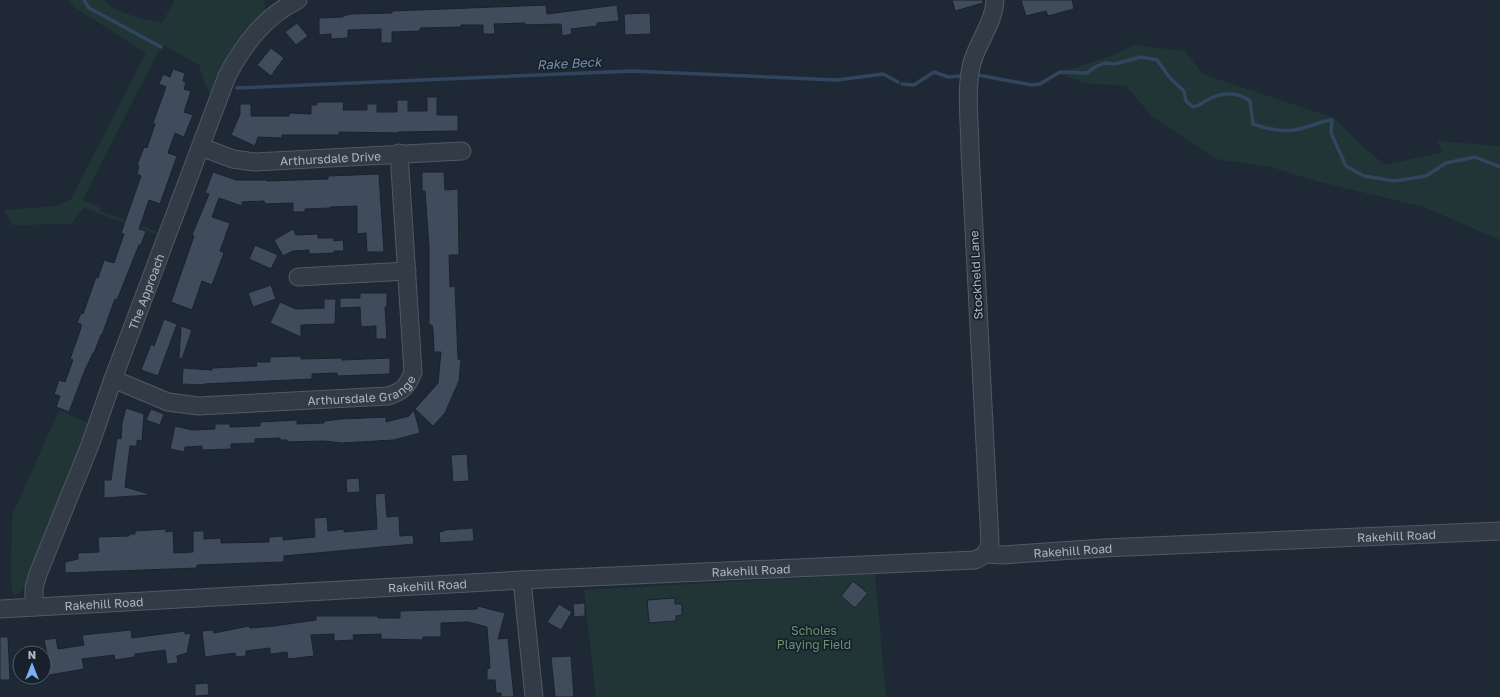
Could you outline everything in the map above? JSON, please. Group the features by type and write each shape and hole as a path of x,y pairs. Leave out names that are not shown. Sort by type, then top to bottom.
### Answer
{"street":[{"name":"The Approach","path":"34,607 34,588 38,574 90,445 112,379 201,147 216,102 236,58 270,18 284,7 298,0"},
{"name":"Stockheld Lane","path":"986,554 990,542 970,151 969,86 972,64 980,41 991,21 995,0"},
{"name":"Arthursdale Drive","path":"201,147 233,159 254,162 398,153 462,151"},
{"name":"Arthursdale Grange","path":"112,379 168,402 198,406 388,396 397,394 410,381 413,372 398,153"},
{"path":"298,277 407,271"},
{"name":"Rakehill Road","path":"0,609 522,580 975,560 986,554 1002,555 1104,548 1500,531"},
{"path":"522,580 534,697"}],"green space":[{"path":"69,0 104,0 109,5 123,12 139,18 162,23 175,0 264,0 266,13 221,69 211,95 205,84 199,65 163,45 152,63 83,200 101,208 100,211 160,233 159,235 84,208 71,224 12,225 4,210 57,206 71,199 146,53 74,7"},
{"path":"1134,45 1185,51 1202,74 1334,118 1363,147 1385,165 1443,152 1437,141 1500,146 1500,240 1424,207 1320,182 1271,167 1216,159 1152,116 1126,86 1084,83 1057,73 1106,58"},
{"path":"59,410 88,423 63,494 26,584 20,593 15,595 12,591 11,576 12,516"},
{"name":"Scholes Playing Field","path":"875,574 886,697 596,697 584,590"}],"building":[{"path":"952,0 983,0 983,3 955,11"},
{"path":"1021,0 1072,0 1074,9 1048,16 1046,11 1026,16"},
{"path":"546,5 547,14 617,5 619,21 597,23 597,26 571,29 572,34 562,36 561,24 525,25 525,23 494,24 495,34 483,34 483,25 420,28 420,31 392,32 392,43 381,43 381,29 348,30 348,38 331,39 331,34 319,35 319,18 343,17 351,14 392,13 392,11"},
{"path":"650,13 651,34 625,35 624,14"},
{"path":"297,23 308,36 296,45 285,32"},
{"path":"271,48 284,58 271,76 257,65"},
{"path":"173,69 185,73 183,81 186,82 184,89 191,91 184,112 193,115 184,137 175,133 168,153 177,156 160,204 149,200 139,229 146,231 141,245 139,245 117,300 115,299 102,335 85,370 69,412 56,407 60,396 54,394 59,380 65,382 73,360 70,359 81,328 81,324 77,323 81,313 83,314 96,277 98,278 104,260 114,263 124,234 121,233 141,176 137,174 139,165 137,165 144,147 147,148 155,124 153,123 166,87 159,84 163,74 170,77"},
{"path":"427,97 437,97 437,115 458,115 458,131 398,133 339,132 339,135 282,135 282,138 258,137 255,146 231,135 240,114 240,104 251,104 251,116 289,116 289,113 311,114 311,105 317,105 317,102 344,102 343,110 367,110 367,104 377,104 377,112 397,112 397,100 408,100 408,111 427,111"},
{"path":"213,172 236,180 267,181 328,179 328,176 379,174 384,252 367,252 366,233 357,234 357,206 305,209 305,212 293,212 293,203 265,204 264,201 242,202 242,206 219,198 212,217 230,223 220,251 224,253 212,285 202,281 192,310 171,302 194,236 192,235 209,194 205,193"},
{"path":"422,172 444,172 445,190 458,189 459,255 449,255 450,287 455,286 458,359 461,360 459,381 445,413 433,426 415,409 438,383 441,352 434,352 433,330 432,325 429,325 429,247 425,191 422,191"},
{"path":"293,229 296,235 318,234 318,238 334,238 334,241 343,240 344,251 309,254 309,250 293,251 283,256 274,240"},
{"path":"255,245 278,255 271,269 249,259"},
{"path":"271,285 276,299 253,307 248,293"},
{"path":"360,293 387,293 387,307 385,307 387,339 376,339 376,326 361,327 360,307 340,308 340,298 360,298"},
{"path":"324,299 336,299 335,324 301,325 301,337 270,323 280,302 296,309 324,308"},
{"path":"164,319 177,324 158,376 141,370 151,344 154,346"},
{"path":"181,326 192,330 182,359 179,358"},
{"path":"301,356 301,359 342,358 342,360 390,358 390,374 337,376 337,373 312,374 312,379 204,385 182,384 183,368 212,370 212,368 257,366 256,362 270,362 270,357"},
{"path":"126,408 144,414 142,441 137,440 137,446 130,446 125,487 149,495 104,498 104,480 111,480 117,438 121,439 122,423"},
{"path":"151,409 164,414 160,425 146,420"},
{"path":"414,410 420,433 394,440 342,443 324,441 287,442 287,440 280,440 280,438 255,439 255,443 231,444 231,449 202,450 202,446 185,447 184,452 170,449 175,426 192,430 215,429 215,424 230,424 230,427 260,426 260,422 297,420 297,424 324,423 324,421 341,419 386,417 386,422 409,416"},
{"path":"467,454 469,481 453,482 451,455"},
{"path":"359,478 360,492 347,493 346,479"},
{"path":"385,493 387,517 399,516 400,536 413,535 414,544 284,556 284,562 197,565 197,568 65,573 65,562 78,559 78,553 99,552 98,537 129,536 129,534 135,534 135,531 166,529 166,532 173,531 174,553 193,552 193,531 204,531 204,539 221,538 221,543 269,542 269,537 283,536 283,540 315,537 314,518 327,517 328,531 344,529 344,532 377,529 375,494"},
{"path":"473,528 474,541 440,543 439,532 444,530"},
{"path":"853,581 868,593 855,608 841,596"},
{"path":"675,598 675,604 682,604 682,615 676,616 676,621 649,623 647,600"},
{"path":"585,603 585,616 574,617 573,604"},
{"path":"559,604 572,612 561,630 547,622"},
{"path":"478,606 505,613 498,639 508,638 514,697 501,697 501,693 496,693 495,680 487,680 487,669 490,668 487,627 468,622 441,623 441,637 423,637 423,640 381,639 381,634 353,635 354,640 334,641 334,634 311,635 314,656 288,659 287,652 270,654 270,648 246,651 246,656 236,657 235,653 205,657 202,631 213,630 214,633 249,626 250,628 274,626 316,620 316,616 378,616 378,618 400,618 400,611 477,609"},
{"path":"131,630 132,638 185,631 185,634 191,633 187,653 177,656 178,663 167,664 165,650 135,654 135,657 115,660 114,655 82,659 84,669 52,675 52,645 45,645 44,640 56,638 58,649 84,645 82,635"},
{"path":"0,637 8,637 10,680 0,680"},
{"path":"571,656 574,697 555,697 551,657"},
{"path":"208,683 209,695 195,696 195,684"}],"waterway":[{"name":"Rake Beck","path":"84,0 89,8 161,47"},
{"name":"Rake Beck","path":"978,75 1032,85 1040,84 1060,72 1087,73 1095,67 1105,63 1115,64 1141,57 1157,60 1170,78 1184,91 1186,101 1193,107 1198,106 1214,97 1230,94 1240,96 1250,101 1253,124 1264,127 1276,130 1293,130 1332,120 1331,133 1346,166 1364,176 1395,181 1426,176 1446,163 1475,157 1500,167"},
{"name":"Rake Beck","path":"237,88 632,71 837,80 883,74 898,82"},
{"name":"Rake Beck","path":"902,84 914,85 934,72 948,77 960,76"}]}
